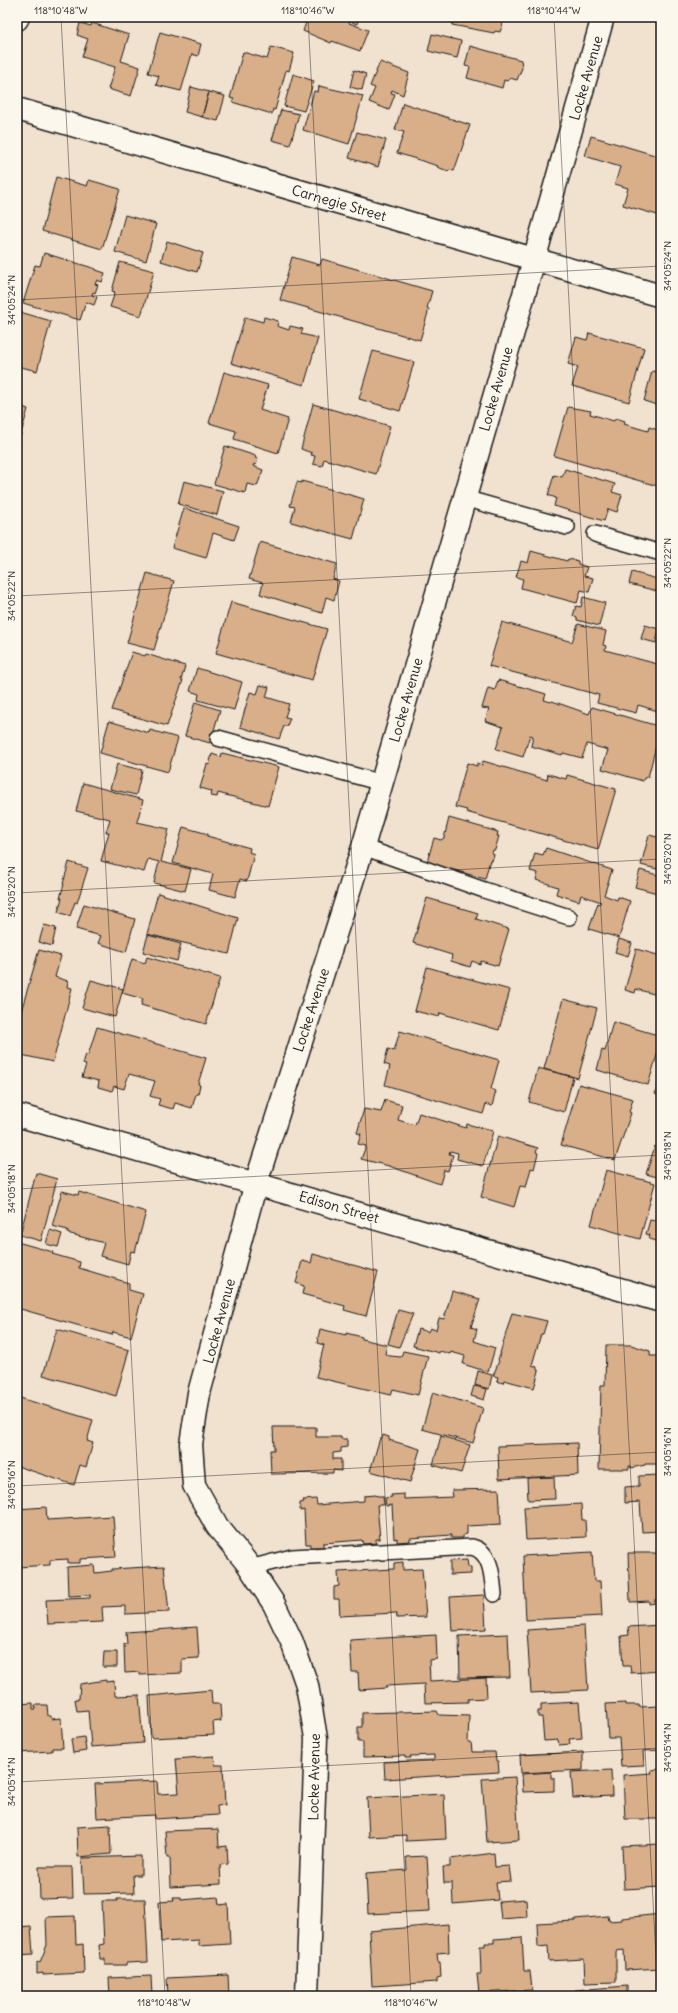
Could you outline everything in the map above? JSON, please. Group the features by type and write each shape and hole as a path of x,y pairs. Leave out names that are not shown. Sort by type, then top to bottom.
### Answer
{"street":[{"name":"Locke Avenue","path":"307,1996 316,1738 307,1685 292,1642 274,1604 250,1568 217,1526 194,1485 191,1444 199,1393 256,1183 363,847 534,260 603,17"},
{"name":"Carnegie Street","path":"17,109 661,296"},
{"name":"Edison Street","path":"17,1115 661,1301"}],"lane":[{"path":"464,498 567,527"},
{"path":"595,534 661,553"},
{"path":"218,738 382,783"},
{"path":"363,847 484,890 569,917"},
{"path":"250,1568 292,1557 472,1547 479,1549 487,1558 492,1572 494,1594"}],"building":[{"path":"308,17 359,17 357,24 350,21 349,23 368,30 360,51 332,41 331,43 303,31"},
{"path":"454,17 505,17 500,32 495,31 494,33 452,25"},
{"path":"80,23 91,26 92,23 129,35 121,61 140,67 131,96 108,89 115,67 82,57 88,39 77,35"},
{"path":"160,32 201,44 198,56 192,54 181,91 156,85 159,76 148,73"},
{"path":"432,34 461,41 457,58 428,51"},
{"path":"470,46 521,60 522,68 517,80 510,78 507,81 504,80 502,88 467,78 470,67 465,66"},
{"path":"271,47 294,53 289,71 286,70 275,110 273,109 272,114 232,102 234,99 230,98 243,52 267,59"},
{"path":"380,62 409,73 403,95 392,90 391,93 395,94 389,110 369,102 375,88 370,86"},
{"path":"354,70 366,74 362,90 350,87"},
{"path":"293,74 314,81 304,111 284,106"},
{"path":"319,86 363,96 349,144 303,130 314,91 318,92"},
{"path":"191,87 209,92 202,117 185,112"},
{"path":"209,92 225,96 218,121 202,117"},
{"path":"403,103 470,125 454,171 448,171 437,167 438,166 397,153 404,132 395,130"},
{"path":"281,110 299,114 290,145 272,140"},
{"path":"357,132 386,140 378,167 349,158"},
{"path":"591,136 661,157 661,216 623,205 628,188 615,184 620,167 585,156"},
{"path":"56,177 87,186 89,180 120,189 102,249 42,231"},
{"path":"125,215 156,224 146,261 115,252"},
{"path":"167,241 203,253 197,272 161,261"},
{"path":"44,253 105,273 102,282 97,280 95,284 98,285 95,293 93,292 92,295 97,297 94,305 86,302 80,320 23,303 35,265 40,266"},
{"path":"292,257 320,265 322,259 432,291 427,308 429,309 420,340 280,300"},
{"path":"120,262 154,271 141,316 110,307 115,292 112,291"},
{"path":"20,312 51,321 37,371 17,366 17,322"},
{"path":"245,317 263,322 264,317 278,321 277,326 289,330 290,326 303,329 301,334 318,338 304,385 231,363"},
{"path":"589,333 644,348 629,402 572,386 578,367 568,364 576,337 587,340"},
{"path":"373,351 414,362 400,411 359,399"},
{"path":"652,371 661,373 660,406 644,401"},
{"path":"224,372 268,385 260,410 288,419 278,453 234,439 236,431 209,423"},
{"path":"313,404 390,426 376,474 324,459 322,466 313,464 315,456 311,455 312,453 301,449"},
{"path":"17,405 28,409 17,448"},
{"path":"568,407 591,411 590,414 614,421 616,418 625,421 624,424 648,431 649,427 661,431 661,487 554,456"},
{"path":"225,446 256,456 255,458 258,459 256,465 254,464 253,466 263,470 257,486 247,484 245,493 214,484"},
{"path":"565,469 615,484 612,492 622,495 617,512 608,509 604,521 554,506 556,498 548,495 554,475 562,477"},
{"path":"184,481 223,491 217,515 178,504"},
{"path":"302,481 364,499 353,539 291,522 295,507 290,506 297,482 302,483"},
{"path":"184,508 239,526 234,540 213,533 206,558 172,548"},
{"path":"260,542 337,564 333,579 339,581 334,600 326,597 322,613 260,594 263,583 249,579"},
{"path":"531,551 567,561 568,559 578,561 578,564 587,567 584,576 593,578 589,592 581,590 577,603 521,588 523,579 516,577 521,561 528,563"},
{"path":"632,572 661,580 661,592 629,584"},
{"path":"147,573 174,581 154,650 127,643"},
{"path":"583,597 605,603 599,626 577,620 577,618 573,616 576,606 581,607"},
{"path":"231,602 327,629 312,680 216,653"},
{"path":"502,622 572,642 578,624 606,631 603,645 606,646 605,650 661,665 661,712 638,705 636,713 597,703 599,695 489,666"},
{"path":"645,625 659,629 656,643 641,639"},
{"path":"132,652 145,656 146,654 185,666 181,680 183,680 167,726 112,710"},
{"path":"197,668 242,682 234,710 198,700 199,694 190,691"},
{"path":"498,680 546,694 544,700 552,701 589,714 592,707 661,727 648,777 644,778 643,781 602,769 608,750 587,744 582,758 563,753 562,755 531,746 533,736 530,735 523,757 496,749 503,727 485,721 489,709 482,708 488,688 495,690"},
{"path":"260,685 269,687 266,697 289,704 285,717 290,718 287,726 284,726 279,739 240,727 250,692 257,694"},
{"path":"195,702 220,710 210,743 185,736"},
{"path":"109,721 149,733 150,730 178,738 168,772 100,753"},
{"path":"222,753 279,767 268,806 218,793 217,797 211,796 212,791 200,788 207,764 209,765 212,754 221,757"},
{"path":"483,761 547,780 548,774 566,779 567,775 616,789 598,850 466,812 467,810 455,807 467,763 477,766 477,763 482,765"},
{"path":"117,764 142,770 136,795 110,789"},
{"path":"83,783 143,800 137,822 169,829 161,862 191,869 185,891 154,883 159,862 148,859 144,872 101,861 109,832 106,832 110,819 76,811"},
{"path":"449,818 498,832 497,836 499,836 495,850 493,850 492,853 494,854 492,861 490,860 485,879 427,862 434,838 441,840 444,838"},
{"path":"183,827 208,834 207,836 250,848 249,852 254,854 247,881 240,879 235,897 209,890 213,874 173,863"},
{"path":"649,835 661,838 661,870 641,865"},
{"path":"546,848 612,870 604,895 617,900 618,897 630,901 619,938 589,929 598,903 599,904 601,902 581,895 579,901 556,894 558,887 536,880 538,873 530,871 535,853 543,855"},
{"path":"69,862 88,868 77,903 75,902 70,916 58,912"},
{"path":"640,870 661,876 661,894 635,887"},
{"path":"158,893 238,918 229,954 147,934"},
{"path":"427,898 478,913 476,919 509,929 498,966 481,961 480,964 472,961 470,967 451,961 452,955 413,943"},
{"path":"84,904 135,919 126,952 98,943 101,936 76,929"},
{"path":"44,925 56,928 52,946 39,942"},
{"path":"148,935 181,944 177,961 143,952"},
{"path":"619,939 632,943 628,956 615,952"},
{"path":"636,949 661,956 661,996 636,989 635,993 625,990"},
{"path":"39,950 61,956 55,977 68,981 67,987 72,988 53,1062 17,1054 17,1025"},
{"path":"147,957 220,978 206,1024 141,1005 143,999 122,993 132,959 145,963"},
{"path":"427,967 510,990 499,1030 440,1013 439,1017 415,1011"},
{"path":"91,980 123,989 115,1017 82,1008"},
{"path":"563,999 597,1008 578,1078 544,1069"},
{"path":"613,1022 661,1036 661,1042 648,1085 597,1070 602,1050 605,1051"},
{"path":"97,1027 206,1058 198,1084 200,1085 198,1094 196,1094 192,1108 175,1103 173,1109 158,1105 160,1099 150,1096 155,1081 129,1074 124,1089 114,1086 112,1091 98,1087 99,1081 82,1077 86,1065 83,1064 86,1054 88,1055"},
{"path":"400,1031 499,1060 491,1089 496,1091 492,1106 486,1104 483,1114 385,1085 390,1066 384,1064 388,1049 394,1051"},
{"path":"538,1068 573,1077 564,1112 529,1102"},
{"path":"661,1073 661,1096 655,1094"},
{"path":"579,1084 633,1099 629,1112 631,1113 615,1160 561,1145"},
{"path":"385,1100 402,1105 398,1120 415,1125 419,1113 466,1128 467,1124 493,1131 483,1166 457,1159 458,1153 450,1151 449,1154 453,1155 448,1171 444,1170 440,1184 389,1166 361,1159 366,1146 358,1144 361,1134 357,1133 364,1109 381,1112"},
{"path":"498,1136 538,1148 536,1152 538,1153 534,1169 531,1168 526,1187 520,1186 514,1207 481,1197"},
{"path":"655,1146 661,1148 661,1178 646,1174"},
{"path":"606,1170 655,1183 640,1239 591,1225"},
{"path":"36,1173 57,1179 41,1241 20,1235"},
{"path":"62,1191 78,1195 79,1192 146,1212 135,1252 131,1251 128,1264 100,1256 104,1243 67,1233 68,1230 52,1226"},
{"path":"661,1199 661,1242 649,1239 650,1235 646,1234 650,1220 655,1221"},
{"path":"50,1230 62,1234 58,1247 46,1244"},
{"path":"17,1242 53,1252 52,1254 80,1262 79,1268 129,1283 129,1290 143,1294 131,1337 113,1332 112,1335 17,1308"},
{"path":"313,1254 378,1272 366,1316 344,1310 345,1306 302,1294 304,1286 296,1283 302,1261 311,1263"},
{"path":"452,1291 480,1299 471,1327 477,1329 474,1341 495,1348 488,1372 463,1364 465,1356 451,1352 450,1354 440,1351 439,1353 413,1346 418,1329 428,1332 430,1328 436,1330 439,1318 444,1319"},
{"path":"398,1310 413,1314 399,1347 388,1344"},
{"path":"512,1313 547,1321 543,1334 541,1334 532,1365 537,1367 537,1370 539,1371 534,1388 504,1380 503,1383 497,1381 498,1377 493,1376 499,1361 498,1360"},
{"path":"57,1329 129,1350 116,1396 43,1375"},
{"path":"320,1329 346,1335 346,1333 362,1337 362,1339 387,1345 385,1354 390,1356 401,1357 403,1351 428,1356 418,1395 393,1389 391,1395 316,1377 324,1345 317,1343"},
{"path":"606,1345 631,1345 650,1351 650,1356 661,1356 661,1464 645,1464 631,1468 631,1466 629,1466 629,1469 599,1469 601,1385 605,1385"},
{"path":"478,1371 492,1375 489,1389 475,1385"},
{"path":"474,1386 487,1389 484,1400 471,1396"},
{"path":"433,1392 483,1408 473,1443 422,1429"},
{"path":"20,1398 93,1420 87,1441 93,1443 86,1467 80,1465 74,1485 17,1466 17,1409"},
{"path":"273,1427 316,1427 316,1437 341,1437 341,1439 347,1439 347,1447 341,1448 341,1452 333,1453 333,1459 341,1459 341,1471 333,1470 333,1473 271,1474 270,1450 274,1450"},
{"path":"383,1435 389,1437 389,1440 420,1449 410,1482 370,1471 380,1438 382,1438"},
{"path":"441,1436 470,1445 461,1473 433,1465"},
{"path":"577,1443 578,1475 499,1479 498,1446"},
{"path":"661,1475 661,1531 642,1532 640,1502 625,1503 625,1487 639,1486 639,1476"},
{"path":"554,1477 555,1499 528,1500 527,1478"},
{"path":"499,1489 501,1524 467,1526 467,1534 463,1535 463,1538 451,1538 451,1535 410,1538 410,1541 397,1542 397,1538 394,1539 392,1505 386,1506 385,1498 392,1497 391,1495 404,1494 404,1499 453,1497 452,1490"},
{"path":"364,1496 383,1496 384,1505 377,1505 380,1539 376,1539 376,1543 363,1544 362,1540 323,1543 323,1547 310,1547 310,1544 306,1544 304,1510 300,1511 300,1503 304,1502 303,1500 316,1499 317,1505 364,1501"},
{"path":"581,1504 582,1520 585,1520 586,1537 526,1540 524,1507"},
{"path":"46,1507 47,1520 113,1516 116,1557 80,1559 80,1563 68,1563 68,1559 50,1560 50,1565 17,1567 17,1509"},
{"path":"592,1552 594,1581 600,1581 602,1616 526,1620 523,1556"},
{"path":"628,1553 661,1553 661,1600 654,1600 655,1603 649,1604 649,1601 630,1602"},
{"path":"467,1560 468,1567 471,1567 471,1574 450,1575 450,1561"},
{"path":"403,1562 403,1570 422,1569 426,1617 397,1618 396,1613 340,1616 339,1599 334,1599 334,1587 339,1586 338,1572 394,1569 394,1563"},
{"path":"94,1565 95,1573 112,1571 112,1569 164,1566 169,1612 125,1614 125,1606 102,1607 103,1622 48,1624 46,1600 90,1598 90,1595 68,1596 67,1567"},
{"path":"484,1595 486,1629 452,1631 450,1597"},
{"path":"661,1625 661,1671 631,1673 630,1666 623,1666 621,1636 629,1635 628,1627"},
{"path":"584,1626 588,1690 531,1693 527,1630"},
{"path":"197,1627 199,1658 182,1659 182,1673 140,1675 140,1672 125,1673 124,1644 127,1644 126,1632"},
{"path":"508,1634 510,1677 460,1678 459,1636"},
{"path":"436,1635 437,1659 429,1660 430,1681 486,1678 487,1698 468,1699 468,1702 425,1703 424,1684 386,1686 387,1688 359,1690 358,1672 352,1672 350,1640"},
{"path":"104,1652 117,1652 117,1667 103,1667"},
{"path":"106,1680 106,1682 114,1681 115,1696 139,1695 143,1743 91,1747 88,1710 77,1711 75,1699 79,1699 80,1684"},
{"path":"211,1690 212,1704 220,1704 221,1721 213,1722 214,1735 151,1738 149,1696"},
{"path":"579,1702 582,1738 569,1739 570,1744 559,1745 558,1740 544,1741 542,1717 538,1717 538,1711 541,1711 541,1704"},
{"path":"33,1703 33,1709 36,1709 35,1705 47,1705 48,1716 51,1716 51,1719 61,1718 63,1748 52,1748 52,1751 17,1753 17,1704"},
{"path":"625,1703 625,1705 639,1705 639,1707 661,1706 661,1750 643,1751 644,1765 621,1766 619,1738 608,1738 606,1704"},
{"path":"437,1711 439,1715 469,1716 468,1742 471,1742 472,1752 495,1752 499,1772 385,1779 384,1762 434,1760 434,1755 410,1756 411,1758 405,1758 405,1756 363,1757 363,1742 358,1742 358,1727 362,1727 362,1713"},
{"path":"84,1737 86,1751 73,1753 71,1739"},
{"path":"583,1752 583,1770 521,1773 520,1755"},
{"path":"214,1756 215,1765 223,1765 225,1805 217,1806 218,1815 155,1819 155,1815 97,1818 95,1784 157,1781 158,1794 179,1793 176,1759"},
{"path":"661,1769 661,1819 625,1819 623,1775 652,1773 651,1770"},
{"path":"611,1770 612,1796 573,1798 571,1772"},
{"path":"551,1772 551,1778 554,1778 554,1791 523,1792 522,1774"},
{"path":"515,1777 519,1840 487,1842 482,1779"},
{"path":"444,1794 446,1839 406,1841 406,1835 369,1837 367,1798"},
{"path":"110,1825 111,1854 78,1857 77,1827"},
{"path":"218,1829 219,1847 227,1846 228,1864 220,1865 221,1884 171,1887 170,1858 167,1858 165,1831"},
{"path":"661,1844 661,1887 624,1889 622,1846"},
{"path":"494,1853 495,1867 509,1866 511,1881 496,1882 498,1900 453,1904 452,1883 444,1883 443,1867 450,1867 450,1859"},
{"path":"141,1856 141,1875 133,1875 134,1893 84,1894 82,1858"},
{"path":"427,1856 430,1911 368,1914 366,1873 407,1870 406,1857"},
{"path":"39,1867 72,1867 73,1898 40,1899"},
{"path":"218,1897 219,1905 228,1904 230,1944 199,1946 199,1940 161,1942 159,1902 174,1901 173,1898 181,1898 181,1900"},
{"path":"117,1899 145,1899 148,1962 126,1963 126,1965 105,1965 105,1959 100,1959 99,1945 104,1944 102,1901 117,1901"},
{"path":"526,1899 527,1917 501,1919 499,1901"},
{"path":"661,1914 661,1968 625,1970 624,1950 616,1951 616,1982 585,1983 584,1959 549,1961 548,1946 538,1947 537,1923 575,1921 575,1919 608,1916 609,1921 622,1920 622,1918"},
{"path":"75,1916 76,1945 83,1944 84,1973 37,1974 37,1961 40,1962 47,1945 46,1917"},
{"path":"448,1924 449,1952 437,1953 438,1962 440,1962 441,1977 437,1978 437,1982 372,1986 369,1931"},
{"path":"31,1926 33,1954 17,1955 17,1927"},
{"path":"522,1937 524,1971 530,1971 532,1990 479,1993 477,1974 481,1974 480,1946 485,1946 485,1943 494,1943 494,1939"},
{"path":"228,1975 229,1996 168,1996 167,1978"},
{"path":"151,1976 152,1996 110,1996 109,1978"},
{"path":"627,1986 627,1996 575,1996 575,1990"}]}
